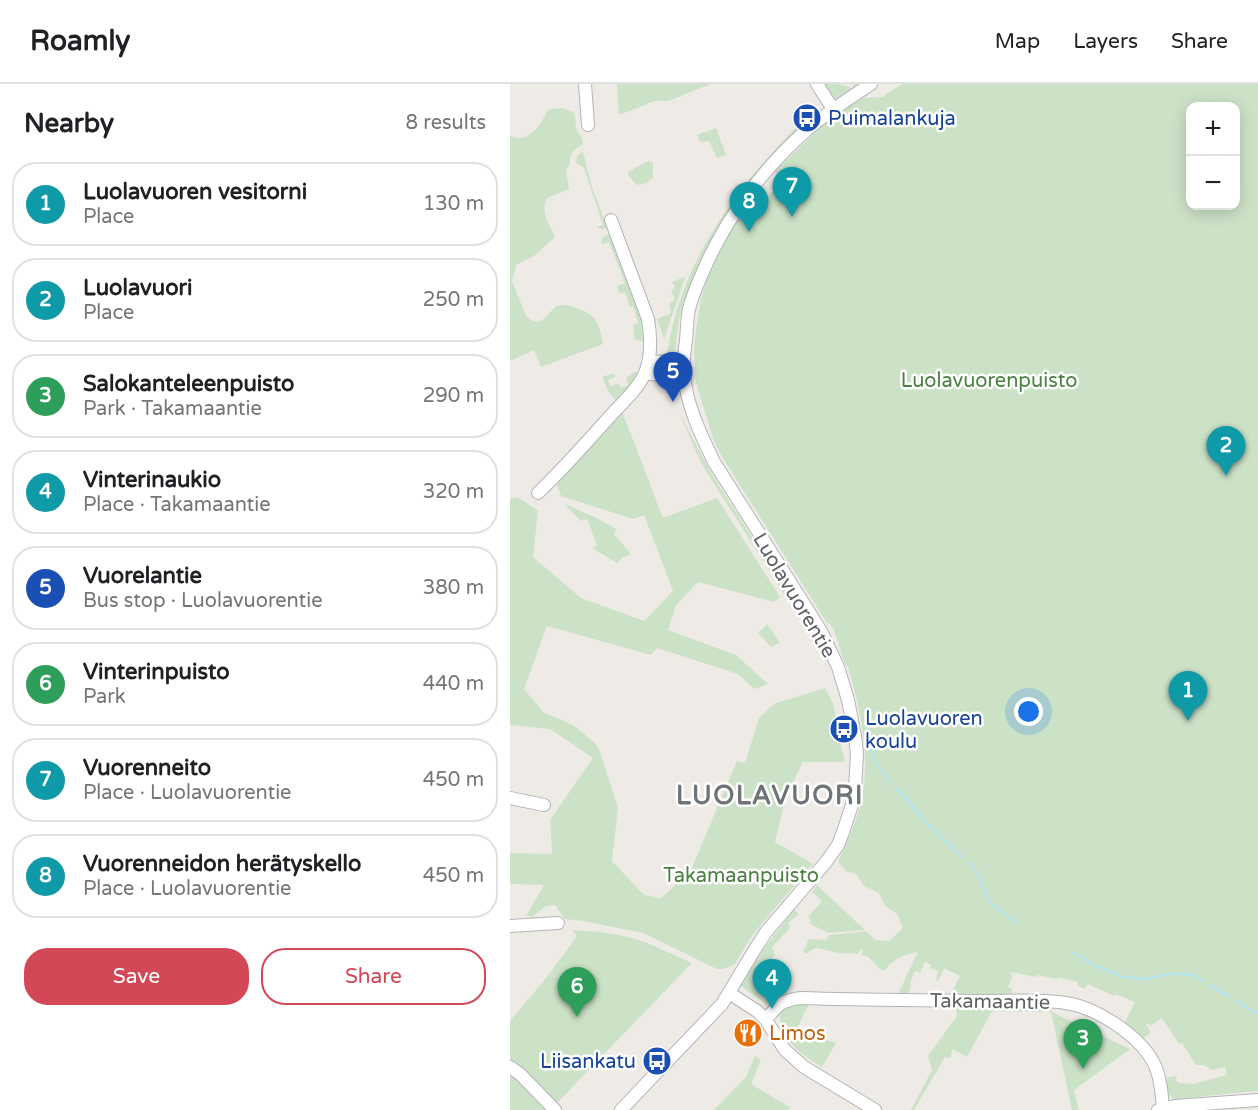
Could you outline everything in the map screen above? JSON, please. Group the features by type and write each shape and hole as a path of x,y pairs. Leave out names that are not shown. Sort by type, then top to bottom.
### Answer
{"street":[{"path":"585,84 588,125"},
{"path":"817,84 833,109"},
{"name":"Luolavuorentie","path":"621,1110 722,1004 766,932 838,845 848,820 856,772 856,745 848,700 838,667 821,631 714,462 691,406 683,361 689,308 705,267 725,228 750,191 774,162 808,129 871,84"},
{"path":"538,493 640,383 647,368 650,340 648,319 611,220"},
{"path":"647,368 683,361"},
{"path":"647,368 666,376 684,376"},
{"path":"510,798 544,805"},
{"path":"510,926 558,923"},
{"path":"729,993 757,1011 766,1020 785,1050 804,1067 875,1110"},
{"name":"Takamaantie","path":"766,1020 779,1004 790,999 801,998 1068,1003 1101,1016 1142,1046 1156,1069 1161,1088 1160,1109"},
{"path":"510,1067 520,1074 555,1110"},
{"path":"1160,1109 1258,1100"}],"green space":[{"path":"617,84 711,84 668,101 655,101 619,115"},
{"path":"822,84 838,84 852,88 854,84 861,84 835,99"},
{"name":"Luolavuorenpuisto","path":"902,84 1258,84 1258,1091 1172,1098 1167,1091 1167,1078 1174,1076 1177,1077 1176,1080 1179,1083 1194,1084 1226,1075 1226,1067 1212,1070 1204,1065 1196,1065 1162,1018 1150,1026 1146,1024 1151,1032 1142,1039 1124,1024 1135,1002 1116,994 1114,996 1088,984 1084,989 1077,985 1078,982 1057,977 1057,979 1037,975 1036,977 1011,972 1012,978 1008,987 1012,988 1011,996 951,995 960,976 944,968 936,981 938,971 930,968 931,965 925,962 920,973 915,971 909,994 898,994 918,952 908,954 885,970 881,970 867,956 861,955 863,950 861,949 858,954 837,953 819,948 807,954 803,952 809,939 826,940 829,935 866,931 875,940 889,941 903,928 897,914 885,906 879,893 864,886 856,874 846,871 839,863 860,806 865,772 861,718 853,684 834,630 827,623 714,441 696,383 694,347 706,281 713,263 751,200 756,199 763,203 781,181 775,172 779,167 818,130 849,106 864,98 882,97"},
{"path":"562,108 574,114 583,144 573,152 570,165 566,170 569,189 547,198 545,203 546,218 555,237 534,256 516,265 512,281 526,316 536,322 544,319 557,306 565,305 576,308 595,320 603,344 541,367 534,350 510,361 510,136 520,138 529,135 537,128 548,110"},
{"path":"802,121 803,123 713,239 683,304 675,351 672,355 667,356 684,289 715,228 755,172"},
{"path":"716,128 726,155 717,158 709,141 700,142 697,135"},
{"path":"583,152 591,184 607,227 602,230 597,227 603,225 584,168 576,163 577,156"},
{"path":"648,161 653,163 653,178 637,185 628,172"},
{"path":"608,234 641,318 643,341 635,340 633,325 638,323 633,306 630,307 625,292 620,294 617,286 625,283 609,242 602,244 602,238"},
{"path":"684,277 664,339 657,319 670,314 669,303 675,300 671,290 675,288 672,282"},
{"path":"634,372 638,372 631,383 616,400 609,393 602,377 614,373 615,377 608,380 610,386 618,383 621,388 628,385 626,379"},
{"path":"678,410 711,473 787,592 784,594 701,463"},
{"name":"Takamaanpuisto","path":"622,411 663,518 717,498 780,597 774,602 698,582 676,605 668,630 736,655 768,684 754,689 738,674 657,648 651,655 547,626 524,689 543,712 573,725 596,744 618,808 612,861 644,895 661,898 690,872 737,761 745,763 759,718 774,704 825,688 833,703 845,762 803,762 786,797 775,842 813,864 752,936 734,965 724,969 717,969 643,933 565,919 555,905 546,906 532,917 526,916 544,885 510,884 510,853 552,854 550,820 593,758 550,729 510,725 510,499 518,497 538,511 533,557 581,598 644,621 673,591 644,515 633,519 561,496 556,482"},
{"path":"563,503 617,529 614,534 631,554 617,563 592,548 597,545 587,519 581,521"},
{"path":"767,624 780,643 771,647 758,633"},
{"path":"817,885 865,930 829,933 810,924 808,917 822,901 812,892"},
{"path":"794,910 799,914 788,923 790,928 772,947 775,955 767,965 767,976 771,984 775,985 775,990 780,991 779,997 768,1005 741,986 762,951"},
{"path":"569,930 626,936 692,963 555,1105 510,1061 510,1021 547,977 577,936"},
{"path":"809,1004 796,1030 836,1043 822,1067 805,1056 789,1040 779,1015 788,1007"},
{"path":"961,1004 962,1010 966,1006 1050,1006 1052,1012 1130,1049 1074,1090 1079,1110 1072,1110 1051,1012 992,1011 967,1057 952,1049 951,1057 945,1057 914,1110 911,1110 932,1070 928,1056 957,1016 956,1009 952,1006"},
{"path":"755,1056 761,1060 751,1084 791,1108 787,1110 714,1110 746,1077"},
{"path":"510,1071 548,1110 510,1110"}],"waterway":[{"path":"866,716 872,756 891,782"},
{"path":"895,787 924,820 961,856"},
{"path":"969,863 979,876 989,902 1016,922"},
{"path":"1072,952 1094,965 1123,977 1143,979 1183,974 1193,975 1202,981"},
{"path":"1209,985 1229,996"},
{"path":"1235,1000 1258,1014"}],"place":[{"name":"Puimalankuja","path":"807,118"},
{"name":"Vuorenneito","path":"792,217"},
{"name":"Vuorenneidon herätyskello","path":"749,232"},
{"name":"Vuorelantie","path":"673,402"},
{"name":"Luolavuori","path":"1226,476"},
{"name":"Luolavuoren vesitorni","path":"1188,721"},
{"name":"Luolavuoren koulu","path":"844,729"},
{"name":"Vinterinaukio","path":"772,1009"},
{"name":"Vinterinpuisto","path":"577,1017"},
{"name":"Limos","path":"748,1033"},
{"name":"Liisankatu","path":"657,1061"},
{"name":"Salokanteleenpuisto","path":"1083,1069"}],"district":[{"name":"LUOLAVUORI","path":"770,795"}]}
